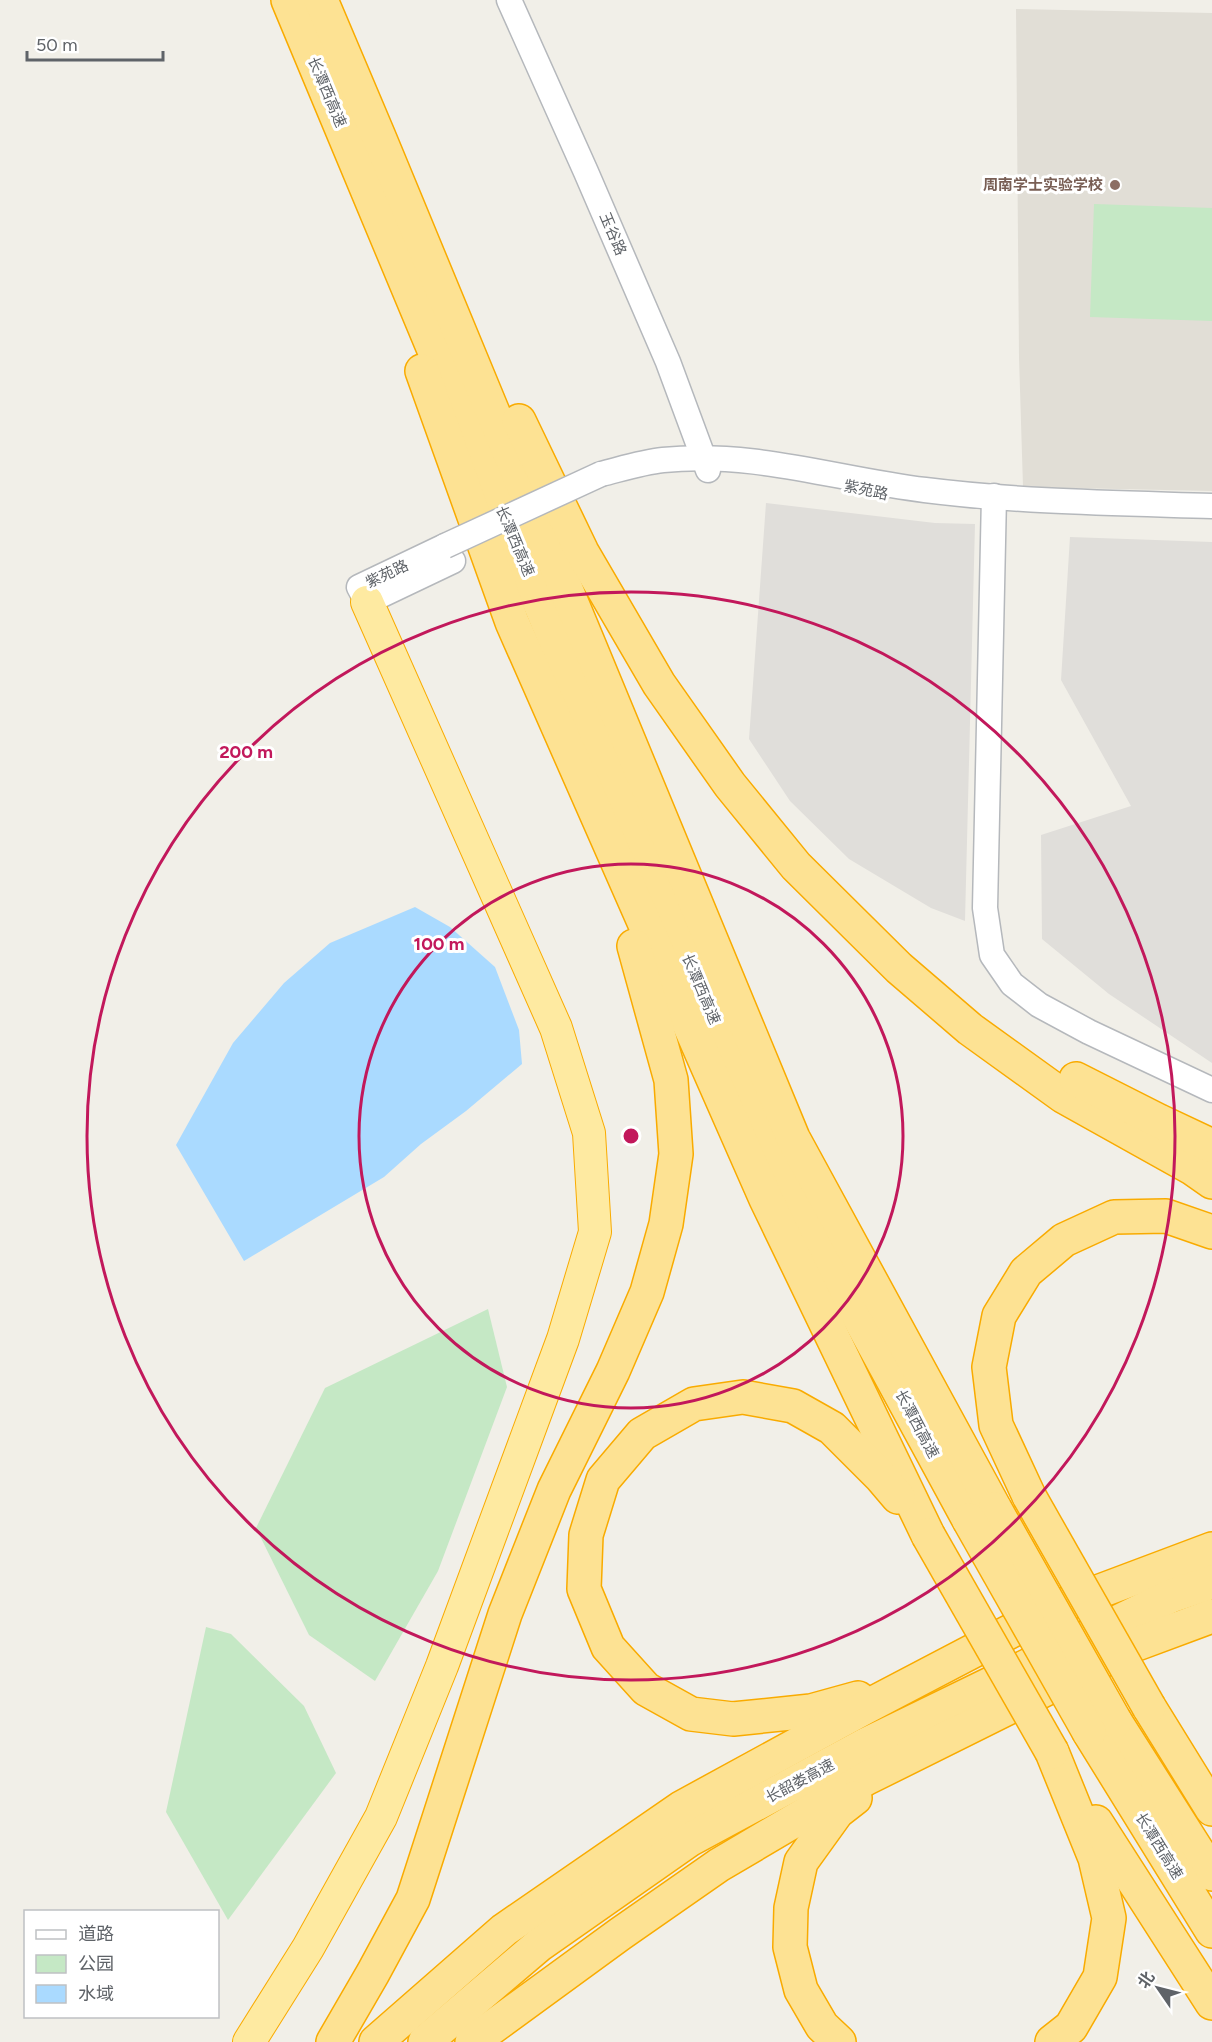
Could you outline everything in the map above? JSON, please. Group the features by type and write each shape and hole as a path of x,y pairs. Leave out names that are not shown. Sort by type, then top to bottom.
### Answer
{"highway":[{"name":"长潭西高速","path":"288,0 768,1150 982,1515 1102,1726 1212,1931"},
{"name":"长潭西高速","path":"321,0 793,1138 982,1515"},
{"path":"329,95 459,475 512,622 761,1188 928,1535 1052,1752 1212,2003"},
{"path":"379,137 582,552 659,684 730,785 796,866 899,968 970,1029 1064,1096 1192,1168 1212,1182"},
{"path":"249,2042 308,1948 381,1817 442,1666 559,1350 596,1232 589,1133 556,1028 367,602"},
{"path":"333,2042 374,1973 413,1899 505,1614 554,1490 614,1371 647,1292 666,1224 676,1154 671,1080 640,964 561,729"},
{"path":"899,968 1068,1074 1212,1146"},
{"path":"1212,1232 1166,1216 1114,1216 1064,1239 1026,1272 999,1316 989,1367 996,1425 1029,1496 1149,1707 1212,1809"},
{"path":"920,1681 811,1710 733,1719 692,1714 646,1689 608,1647 584,1589 586,1535 603,1480 642,1434 694,1404 743,1396 793,1406 832,1428 881,1477 928,1535"},
{"path":"1102,1590 1212,1523"},
{"path":"376,2042 504,1930 681,1808 864,1708 920,1681 1055,1608 1212,1549"},
{"name":"长韶娄高速","path":"425,2042 538,1945 689,1840 867,1744 1171,1596 1212,1582"},
{"name":"长韶娄高速","path":"472,2042 719,1865 865,1779 1134,1645 1212,1616"},
{"name":"长潭西高速","path":"1102,1726 1212,1874"},
{"path":"1052,1752 1095,1858 1109,1918 1100,1977 1071,2026 1052,2042"},
{"path":"840,2042 822,2026 801,1990 790,1947 791,1908 801,1862 837,1812 912,1756"}],"street":[{"name":"玉谷路","path":"509,0 586,172 711,464"},
{"name":"玉谷路","path":"519,0 595,167 677,358 711,464"},
{"name":"紫苑路","path":"367,602 359,587 449,554 604,482 661,460 711,464 757,460 1000,502 1212,517"},
{"name":"紫苑路","path":"1000,502 1212,506"},
{"path":"1000,502 999,903 1004,943 1020,971 1050,997 1098,1024 1212,1077"},
{"path":"1000,502 985,908 992,955 1012,984 1039,1005 1089,1032 1212,1090"}],"shaded area":[{"name":"周南学士实验学校","path":"1016,9 1212,13 1212,491 1023,487 1019,357"},
{"path":"766,503 935,523 975,524 965,921 931,908 849,859 790,801 749,739"},
{"path":"1070,537 1212,542 1212,1063 1109,994 1042,939 1041,835 1131,806 1061,680"}],"green space":[{"path":"1094,204 1212,208 1212,321 1090,317"},
{"path":"488,1309 507,1387 438,1571 375,1681 309,1635 256,1528 325,1388"},
{"path":"206,1627 231,1634 304,1706 336,1773 228,1920 166,1812"}],"water":[{"path":"415,907 450,927 495,967 519,1030 522,1064 466,1111 421,1144 384,1177 244,1261 176,1145 233,1043 284,983 330,943"}],"place":[{"name":"周南学士实验学校","path":"1115,185"}]}
